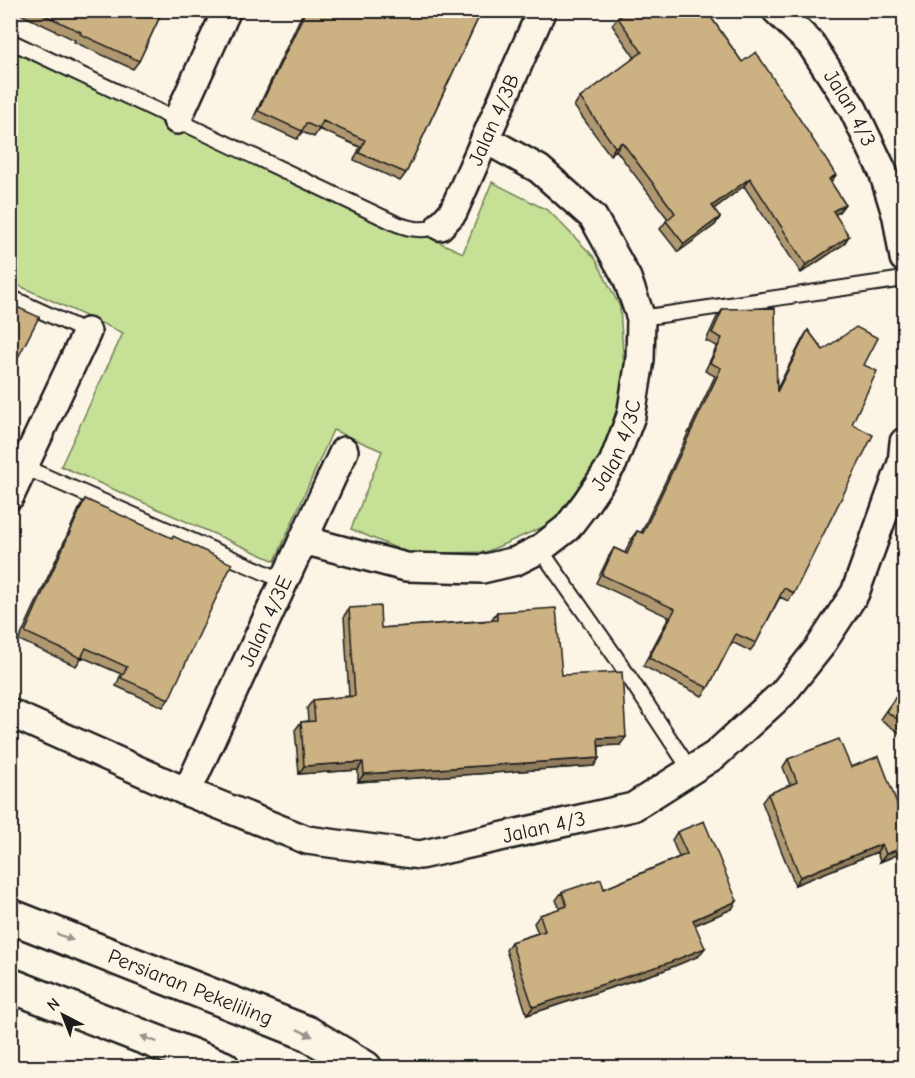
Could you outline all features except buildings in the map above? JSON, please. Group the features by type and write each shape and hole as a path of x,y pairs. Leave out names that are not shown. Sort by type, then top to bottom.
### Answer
{"main road":[{"name":"Persiaran Pekeliling","path":"10,916 307,1033 365,1068"},
{"path":"10,984 223,1068"}],"street":[{"path":"177,120 227,10"},
{"name":"Jalan 4/3B","path":"440,226 453,212 542,10"},
{"name":"Jalan 4/3","path":"776,10 811,44 853,109 883,172 897,217 904,258"},
{"name":"Jalan 4/3C","path":"303,540 406,567 482,569 516,561 540,549 567,528 613,463 631,416 640,360 641,318 627,278 593,217 538,169 485,139"},
{"path":"10,496 87,332"},
{"name":"Jalan 4/3","path":"10,713 187,792 307,840 420,855 633,807 715,755 783,693 819,648 855,593 902,463 904,442"},
{"name":"Jalan 4/3E","path":"187,792 344,451"}],"lane":[{"path":"10,41 397,224 412,230 425,230 440,226"},
{"path":"641,318 904,279"},
{"path":"10,297 87,332"},
{"path":"24,467 284,581"},
{"path":"540,549 615,656 691,771"}],"green space":[{"path":"11,47 463,253 492,182 549,211 595,258 620,307 625,385 600,458 552,523 486,552 410,554 351,529 382,451 333,430 275,561 61,466 123,333 11,282"}]}
